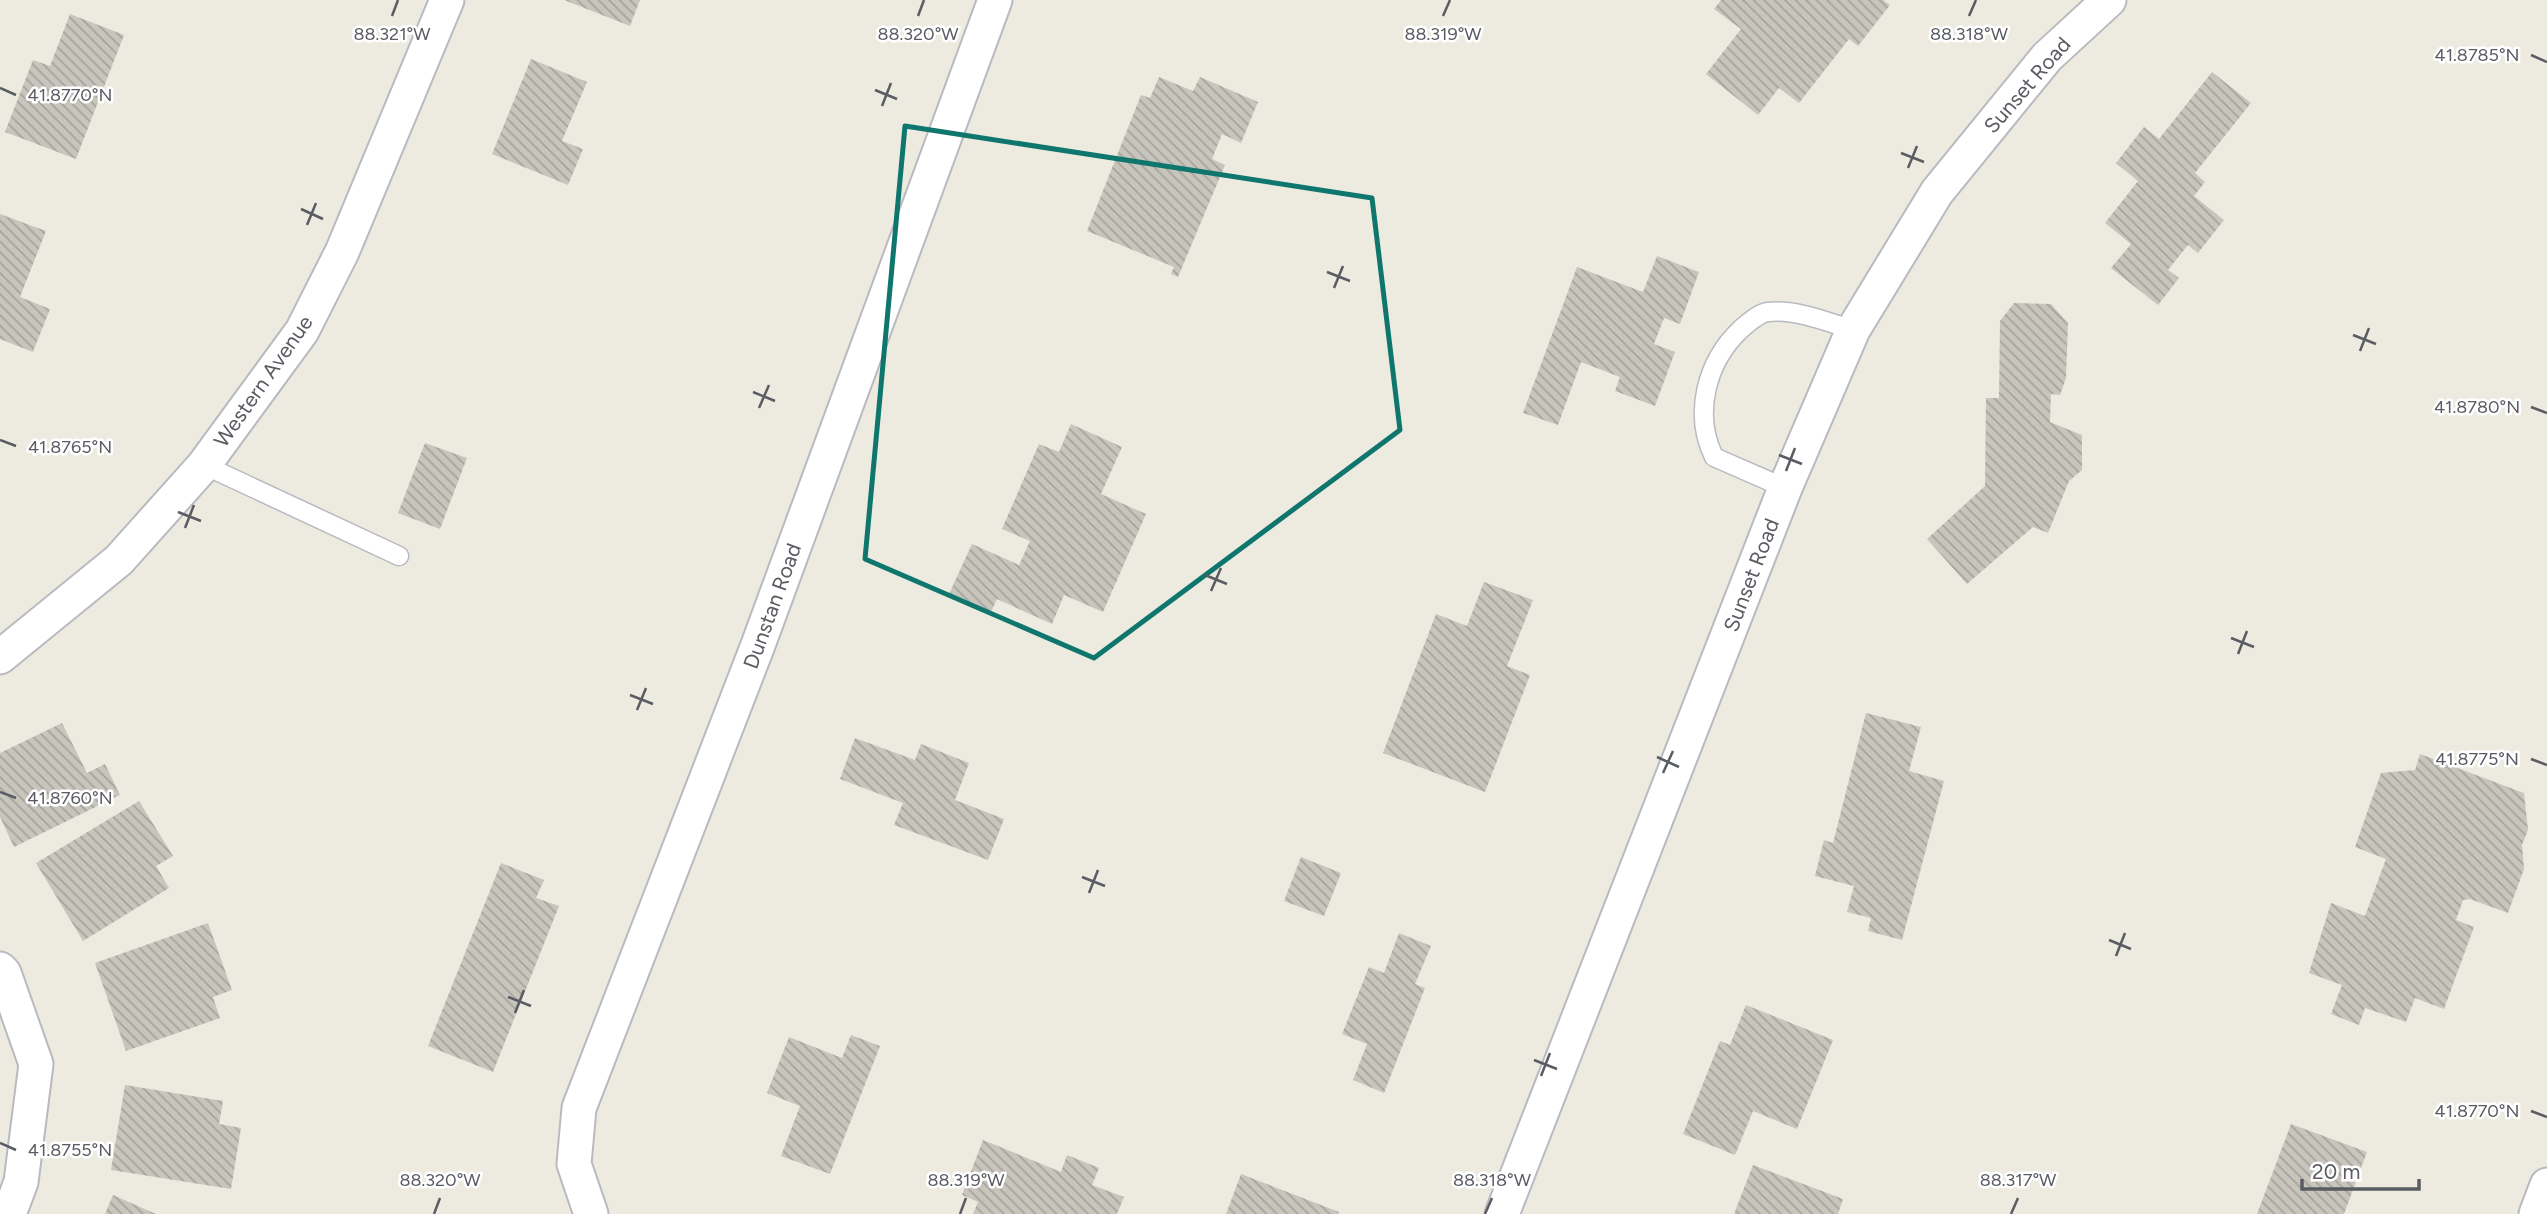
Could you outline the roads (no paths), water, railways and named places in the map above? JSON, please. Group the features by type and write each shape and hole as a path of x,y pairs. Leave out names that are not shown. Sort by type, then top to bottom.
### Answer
{"street":[{"name":"Western Avenue","path":"0,657 119,560 204,465 302,331 342,252 446,0"},
{"name":"Dunstan Road","path":"591,1214 574,1164 579,1108 758,645 995,0"},
{"name":"Sunset Road","path":"1503,1214 1785,488 1853,330 1937,192 2047,57 2109,0"},
{"path":"0,969 4,973 36,1064 21,1182 9,1214"},
{"path":"2536,1214 2547,1185"}],"lane":[{"path":"1785,488 1714,457 1704,436 1702,410 1718,356 1749,322 1767,312 1809,317 1853,330"},
{"path":"204,465 399,556"}]}
